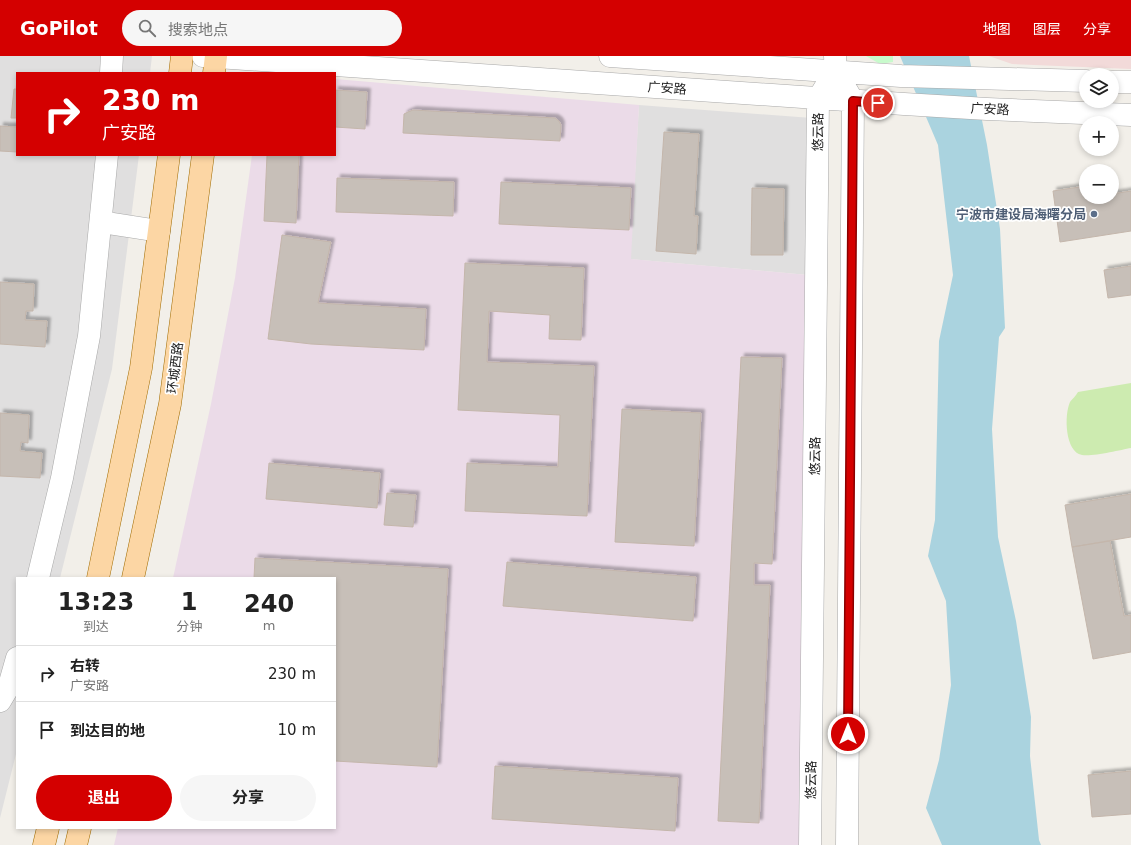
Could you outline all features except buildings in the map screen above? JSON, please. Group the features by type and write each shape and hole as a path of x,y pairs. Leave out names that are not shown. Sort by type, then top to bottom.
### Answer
{"main road":[{"path":"180,72 182,56"},
{"path":"98,577 141,368 169,156"},
{"name":"环城西路","path":"133,577 170,404 203,156"},
{"path":"44,845 48,829"},
{"path":"76,845 80,829"}],"street":[{"path":"111,72 112,56"},
{"path":"610,56 835,64 901,76 1079,81"},
{"name":"广安路","path":"212,60 818,99 987,109 1131,115"},
{"path":"835,64 853,101 847,845"},
{"name":"悠云路","path":"810,845 818,99 835,64"},
{"path":"1119,82 1131,82"},
{"path":"38,577 62,478 88,336 107,156"},
{"path":"101,222 159,231"},
{"path":"0,701 9,686 16,662"}],"shaded area":[{"path":"0,56 152,56 150,72 16,72 16,156 139,156 112,369 60,577 16,577 16,754 0,818"},
{"path":"989,56 1131,56 1131,69 1012,64"},
{"path":"336,79 639,105 631,259 808,275 802,845 114,845 118,829 336,829 336,577 173,577 211,404 235,278 252,156 336,156"},
{"path":"639,105 812,118 808,275 630,259"}],"green space":[{"path":"866,56 893,56 893,62 880,64"},
{"path":"1131,383 1131,448 1092,455 1082,455 1076,452 1072,447 1067,432 1067,415 1070,402 1078,392"}],"water":[{"path":"900,56 969,56 987,145 1000,229 1005,328 999,337 992,429 998,537 1016,621 1031,717 1030,756 1039,840 1041,845 942,845 926,808 939,760 951,685 946,601 928,556 935,520 939,341 953,275 938,145"}],"place":[{"name":"宁波市建设局海曙分局","path":"1094,214"}],"route":[{"path":"848,734 853,101 878,103"}]}
